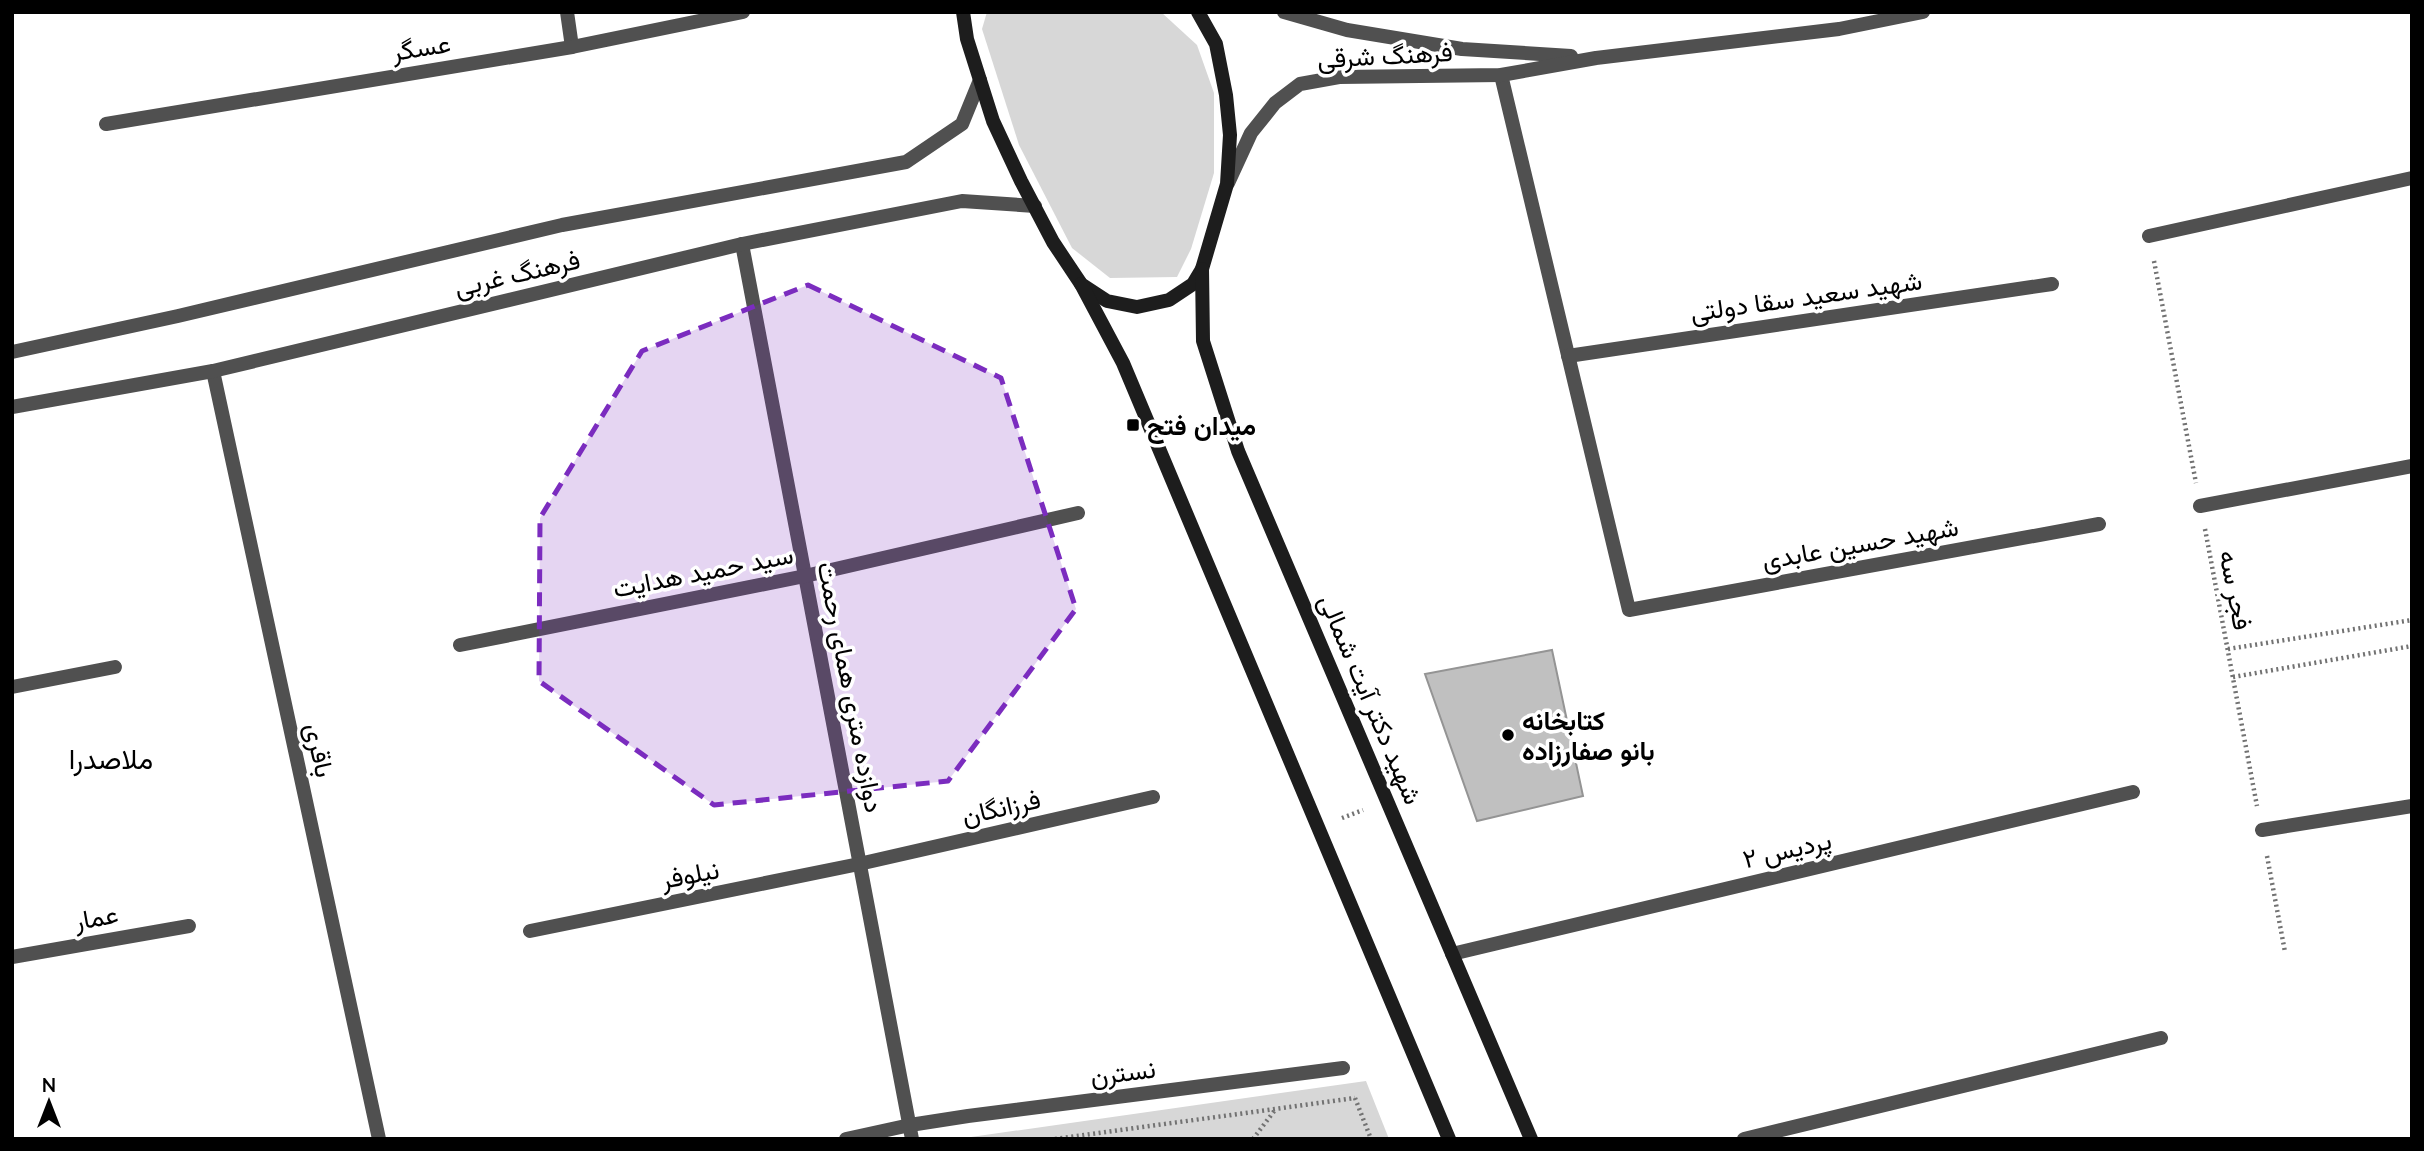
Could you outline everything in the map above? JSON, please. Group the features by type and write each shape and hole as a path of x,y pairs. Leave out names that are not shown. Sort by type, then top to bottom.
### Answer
{"main road":[{"path":"963,12 967,39 993,121 1053,242 1081,284 1127,374 1449,1139"},
{"path":"1081,284 1107,301 1137,307 1169,300 1193,284 1202,269 1227,184 1230,135 1226,95 1216,44 1198,12"},
{"name":"شهید دکتر آیت شمالی","path":"1202,269 1203,341 1238,451 1531,1139"}],"street":[{"path":"567,12 572,47"},
{"name":"عسگر","path":"106,124 572,47 743,12"},
{"name":"فرهنگ شرقی","path":"1284,12 1347,30 1462,49 1596,58"},
{"name":"فرهنگ شرقی","path":"1227,184 1251,133 1275,103 1300,84 1339,77 1501,75 1596,58 1839,29 1923,12"},
{"path":"1501,75 1568,356"},
{"name":"فرهنگ غربی","path":"12,352 178,316 562,225 906,162 962,124 980,80"},
{"path":"2149,236 2412,178"},
{"name":"فرهنگ غربی","path":"12,407 213,371 742,244 962,201 1034,206"},
{"name":"دوازده متری همای رحمت","path":"742,244 911,1132"},
{"name":"شهید سعید سقا دولتی","path":"1568,356 2052,284"},
{"name":"شهید حسین عابدی","path":"1568,356 1629,610 2099,524"},
{"name":"باقری","path":"213,371 379,1139"},
{"path":"2200,506 2412,466"},
{"name":"سید حمید هدایت","path":"460,645 805,576 1078,513"},
{"path":"12,687 115,667"},
{"name":"پردیس ۲","path":"1452,954 2133,792"},
{"name":"فرزانگان","path":"859,864 1153,797"},
{"path":"2262,830 2412,806"},
{"name":"نیلوفر","path":"530,931 859,864"},
{"name":"عمار","path":"12,957 189,926"},
{"path":"1744,1139 2161,1038"},
{"name":"نسترن","path":"846,1139 911,1132 1343,1068"}],"path":[{"name":"فجر سه","path":"2149,236 2285,952"},
{"path":"2228,649 2412,620"},
{"path":"2233,677 2412,646"},
{"path":"1318,827 1388,801"},
{"path":"1343,1068 1371,1139"},
{"path":"1055,1139 1355,1098"},
{"path":"1253,1139 1275,1109"}],"highlighted area":[{"path":"808,285 1001,378 1076,609 948,781 714,805 539,681 540,518 642,351"}],"shaded area":[{"path":"987,12 1161,12 1197,45 1214,93 1214,173 1191,249 1177,277 1110,278 1072,248 1019,145 982,29"},
{"path":"1366,1081 1389,1139 964,1138"}],"building":[{"name":"کتابخانه بانو صفارزاده","path":"1552,650 1583,796 1477,821 1425,674"}],"place":[{"name":"میدان فتح","path":"1133,425"},
{"name":"کتابخانه بانو صفارزاده","path":"1508,735"}],"district":[{"name":"ملاصدرا","path":"111,758"}]}
